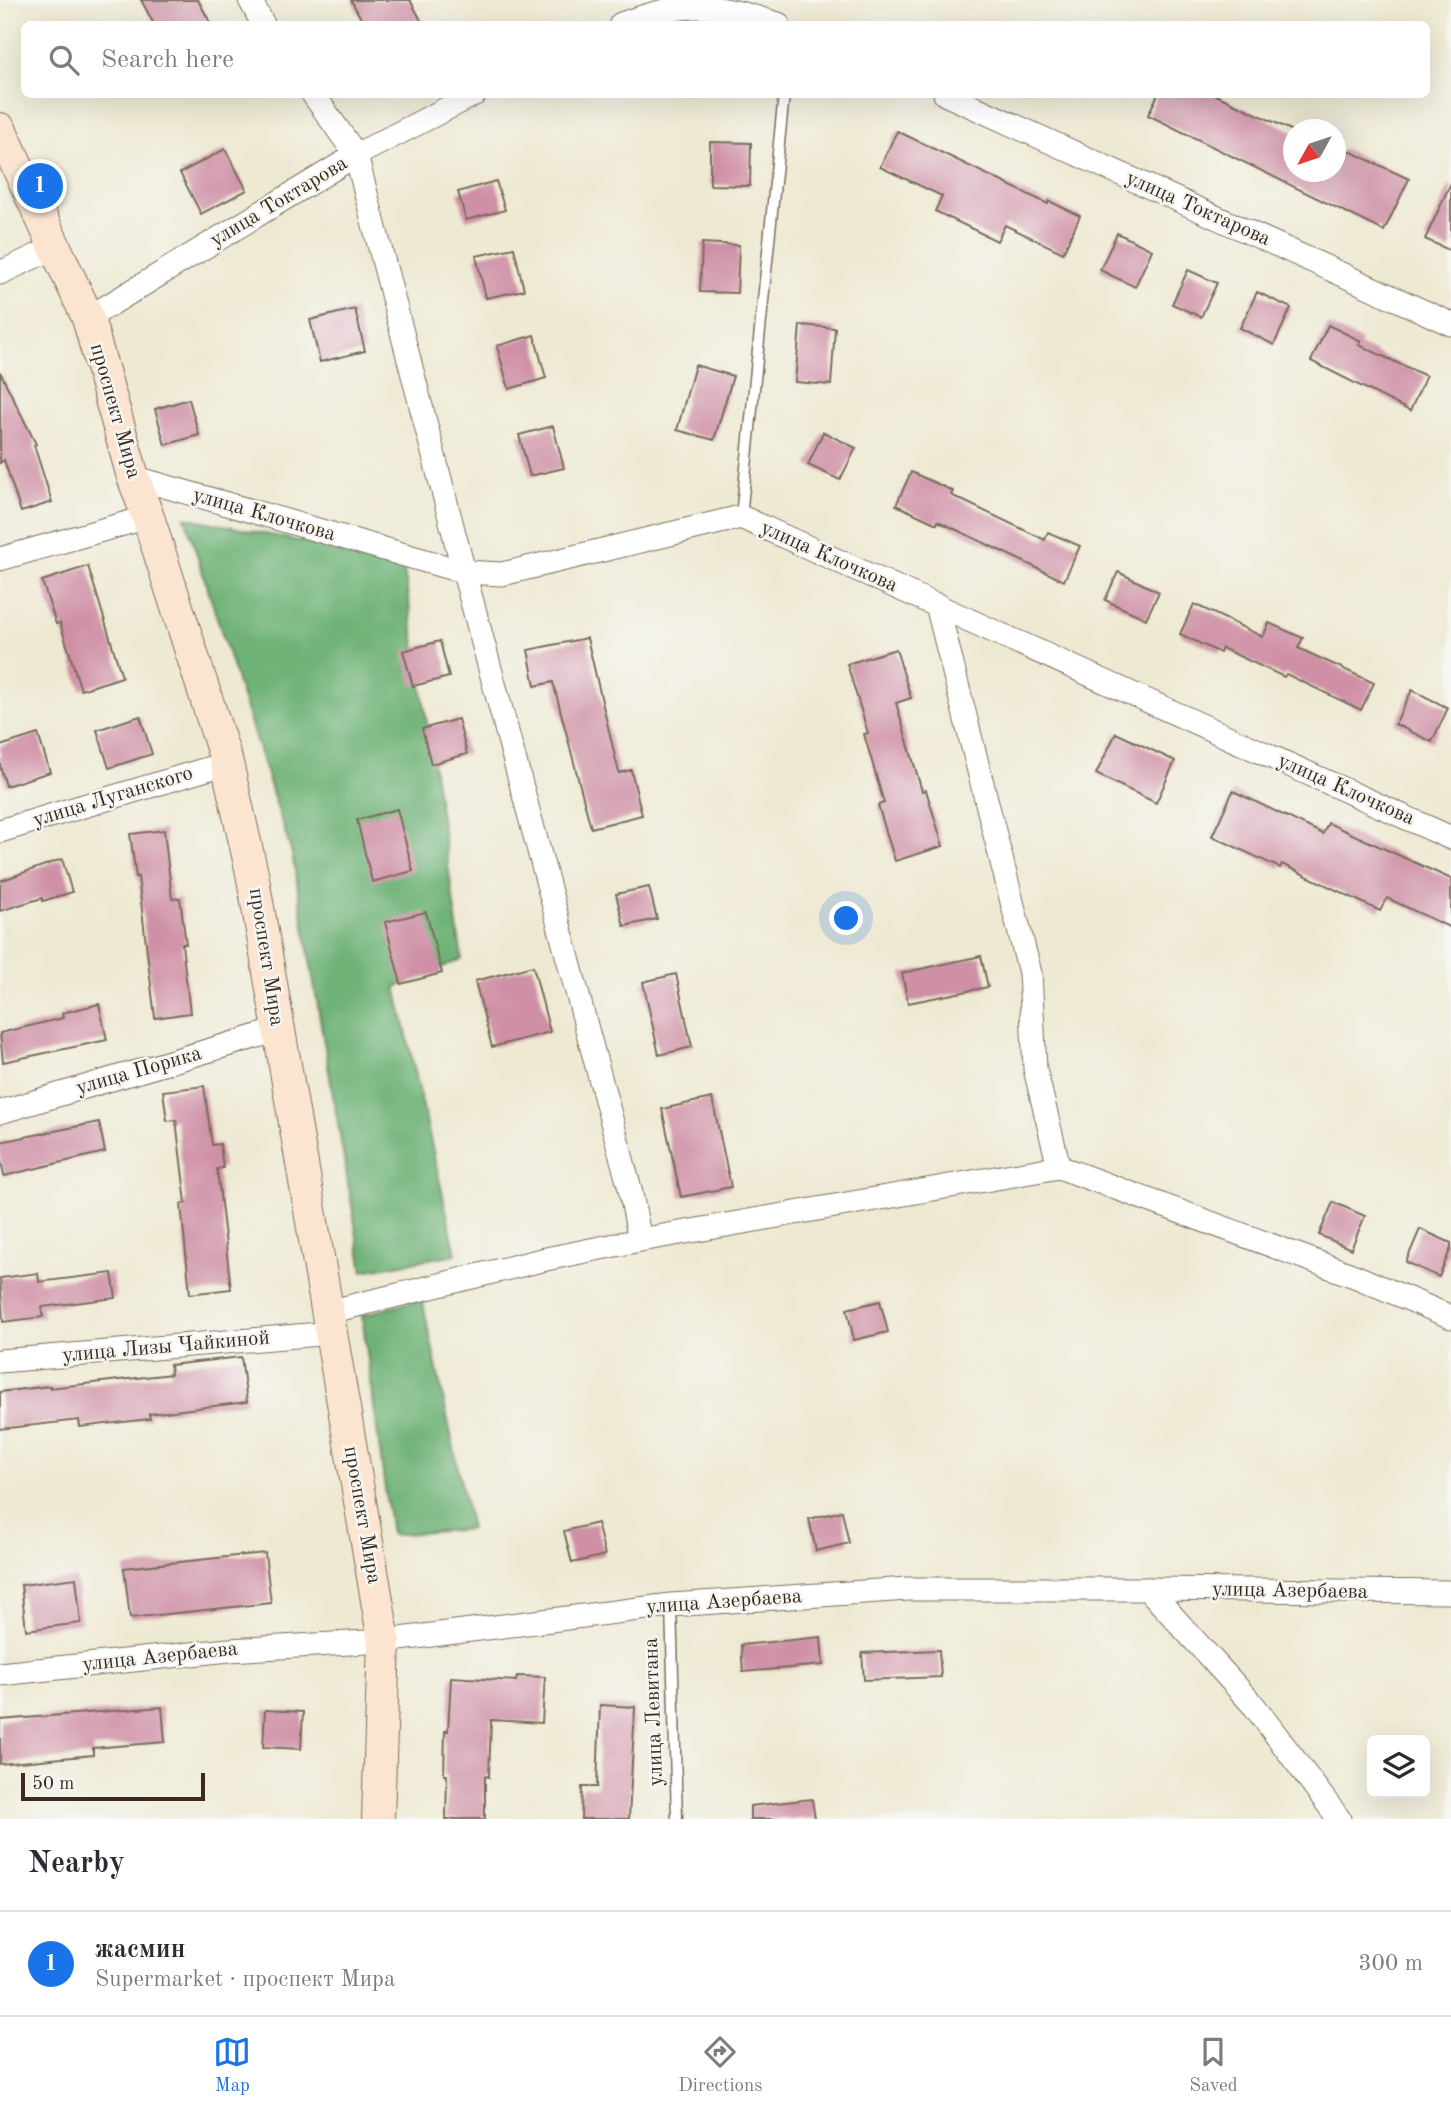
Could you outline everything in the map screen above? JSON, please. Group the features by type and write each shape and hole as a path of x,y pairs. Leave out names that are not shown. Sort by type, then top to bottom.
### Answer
{"main road":[{"name":"проспект Мира","path":"0,129 53,248 88,318 133,477 227,763 252,873 384,1641 377,1819"}],"street":[{"path":"250,0 261,21"},
{"path":"629,21 652,13 693,5 727,8 768,21"},
{"path":"316,98 356,155 464,572 627,1178 640,1240"},
{"name":"улица Токтарова","path":"88,318 356,155 467,98"},
{"name":"улица Токтарова","path":"954,98 1451,324"},
{"path":"0,273 53,248"},
{"name":"улица Клочкова","path":"133,477 464,572 502,574 741,517 1451,838"},
{"path":"0,559 148,517"},
{"path":"937,605 1030,973 1035,1069 1059,1167 1357,1278 1451,1317"},
{"name":"улица Луганского","path":"0,831 227,763"},
{"name":"улица Порика","path":"0,1112 278,1030"},
{"name":"улица Лизы Чайкиной","path":"0,1361 330,1323 546,1259 640,1240 1059,1167"},
{"name":"улица Азербаева","path":"0,1674 229,1650 384,1641 670,1605 908,1589 1451,1592"},
{"path":"1148,1589 1255,1707 1339,1819"}],"lane":[{"path":"741,517 784,98"},
{"name":"улица Левитана","path":"670,1605 677,1819"}],"green space":[{"path":"185,517 403,563 462,959 396,987 456,1254 363,1271 292,854"},
{"path":"422,1299 471,1529 391,1535 362,1315"}],"building":[{"path":"141,0 198,0 209,21 152,21"},
{"path":"351,0 410,0 421,21 362,21"},
{"path":"1156,98 1223,98 1283,126 1283,181 1148,115"},
{"path":"897,131 1048,204 1049,201 1080,216 1063,253 1005,225 997,241 935,211 942,196 880,167"},
{"path":"710,142 751,143 750,186 710,185"},
{"path":"225,149 247,190 201,214 180,173"},
{"path":"1346,149 1409,179 1384,231 1284,182 1346,182"},
{"path":"496,181 505,210 466,220 458,192"},
{"path":"1451,183 1451,251 1425,239"},
{"path":"1117,233 1152,250 1135,287 1100,270"},
{"path":"702,243 739,245 737,293 700,292"},
{"path":"514,248 524,290 486,298 476,256"},
{"path":"1188,270 1217,283 1201,317 1172,304"},
{"path":"1257,292 1291,308 1274,345 1240,328"},
{"path":"355,309 365,351 320,362 310,320"},
{"path":"800,325 835,328 831,385 795,382"},
{"path":"1328,325 1361,341 1359,345 1426,376 1410,411 1311,361"},
{"path":"534,335 546,378 509,389 497,346"},
{"path":"695,365 733,376 714,440 677,430"},
{"path":"0,372 36,444 34,445 52,502 21,512 4,460 0,463"},
{"path":"189,399 199,435 165,445 155,409"},
{"path":"553,426 564,468 530,476 519,435"},
{"path":"823,432 856,448 840,480 808,465"},
{"path":"911,472 953,491 951,495 1045,540 1048,532 1080,546 1064,581 938,521 937,524 896,505"},
{"path":"88,566 122,677 81,690 60,623 56,624 42,581"},
{"path":"1118,572 1159,592 1146,619 1105,600"},
{"path":"1194,604 1263,637 1269,623 1303,638 1298,648 1374,683 1361,710 1286,674 1284,677 1222,648 1220,653 1180,634"},
{"path":"587,638 619,773 631,770 642,815 591,828 553,682 535,686 528,650"},
{"path":"440,641 449,677 413,686 403,651"},
{"path":"896,649 911,698 896,703 922,791 926,790 943,846 895,861 878,805 884,803 864,734 868,733 847,664"},
{"path":"1412,690 1448,708 1432,742 1395,724"},
{"path":"140,716 152,754 109,768 97,730"},
{"path":"458,719 467,754 431,764 422,729"},
{"path":"1116,733 1175,761 1156,803 1096,774"},
{"path":"38,734 50,772 6,786 0,766 0,746"},
{"path":"1233,791 1323,834 1328,823 1451,879 1451,928 1387,898 1380,911 1282,864 1280,868 1212,836"},
{"path":"397,809 413,871 372,882 357,820"},
{"path":"164,830 172,899 180,898 190,1013 155,1018 138,877 130,834"},
{"path":"62,859 72,892 0,911 0,881"},
{"path":"649,887 657,919 624,926 616,894"},
{"path":"426,912 442,973 401,984 385,922"},
{"path":"981,956 988,987 908,1003 902,973"},
{"path":"533,966 550,1032 492,1047 475,981"},
{"path":"676,974 692,1047 659,1055 643,982"},
{"path":"99,1004 107,1040 3,1062 0,1033 63,1018 62,1013"},
{"path":"204,1086 212,1145 220,1144 223,1168 217,1169 231,1289 190,1294 181,1204 186,1203 176,1120 167,1121 163,1091"},
{"path":"712,1098 731,1187 681,1197 662,1109"},
{"path":"99,1122 105,1152 4,1176 0,1142"},
{"path":"1333,1202 1365,1216 1351,1249 1319,1235"},
{"path":"1420,1229 1451,1243 1439,1277 1406,1262"},
{"path":"38,1273 39,1282 112,1273 116,1298 42,1307 43,1317 3,1322 0,1278"},
{"path":"880,1301 888,1332 854,1340 847,1309"},
{"path":"241,1357 247,1402 149,1414 150,1419 80,1427 79,1420 0,1429 0,1392 171,1374 170,1365"},
{"path":"842,1511 849,1543 816,1551 809,1519"},
{"path":"597,1523 605,1555 572,1563 564,1531"},
{"path":"265,1553 271,1603 130,1618 124,1568"},
{"path":"76,1578 81,1623 26,1630 21,1585"},
{"path":"821,1637 823,1665 743,1672 741,1645"},
{"path":"939,1650 941,1677 864,1680 862,1653"},
{"path":"517,1676 545,1677 542,1723 491,1720 489,1777 485,1776 485,1819 446,1819 445,1731 448,1731 451,1677 516,1681"},
{"path":"600,1705 635,1707 629,1819 581,1819 582,1787 597,1787"},
{"path":"162,1707 165,1742 93,1748 93,1755 0,1764 0,1720"},
{"path":"265,1710 303,1712 301,1749 263,1747"},
{"path":"812,1799 815,1819 750,1819 750,1806"}],"place":[{"name":"жасмин","path":"40,186"}]}
